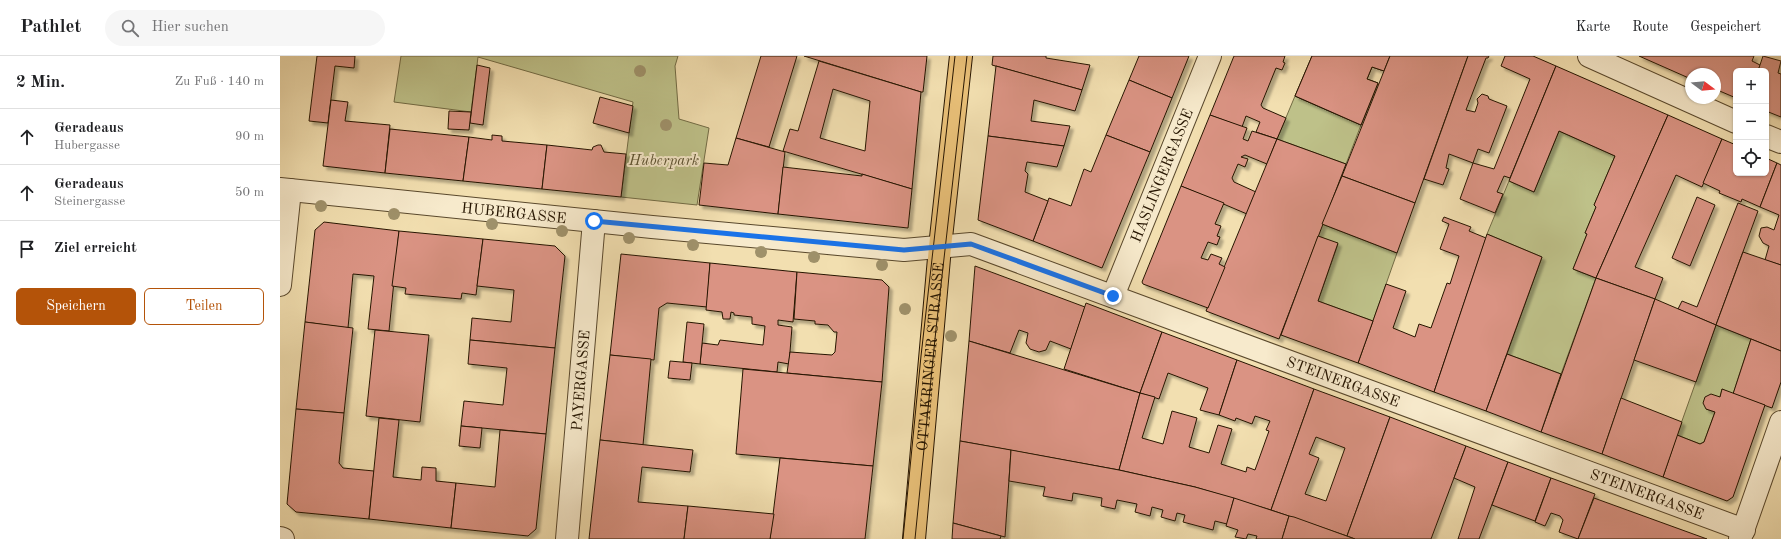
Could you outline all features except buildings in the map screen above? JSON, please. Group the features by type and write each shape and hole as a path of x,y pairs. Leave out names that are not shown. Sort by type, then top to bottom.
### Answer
{"main road":[{"name":"OTTAKRINGER STRASSE","path":"914,539 940,247 961,56"}],"street":[{"name":"HASLINGERGASSE","path":"1113,296 1210,56"},
{"path":"1589,56 1733,121"},
{"path":"1769,137 1781,142"},
{"name":"HUBERGASSE","path":"285,190 904,250 940,247"},
{"path":"280,285 285,190"},
{"name":"PAYERGASSE","path":"567,539 594,221"},
{"name":"STEINERGASSE","path":"940,247 971,244 1113,296 1742,535"},
{"path":"1742,535 1781,422"}],"green space":[{"name":"Huberpark","path":"401,56 678,56 675,66 679,119 709,128 697,205 621,197 633,102 478,57 471,112 394,102"},
{"path":"1295,96 1361,125 1346,164 1277,139"},
{"path":"1559,131 1615,156 1594,205 1596,207 1585,233 1587,234 1573,269 1596,278 1561,374 1507,354 1542,257 1487,234 1509,181 1534,192"},
{"path":"1322,224 1397,253 1373,321 1318,301 1338,244 1318,236"},
{"path":"1716,325 1751,339 1733,394 1722,389 1720,397 1706,409 1715,412 1704,442 1700,444 1677,435"}],"tram line":[{"path":"903,539 921,356 955,56"},
{"path":"915,539 936,329 967,56"}],"route":[{"path":"594,221 904,250 971,244 1113,296"}]}
